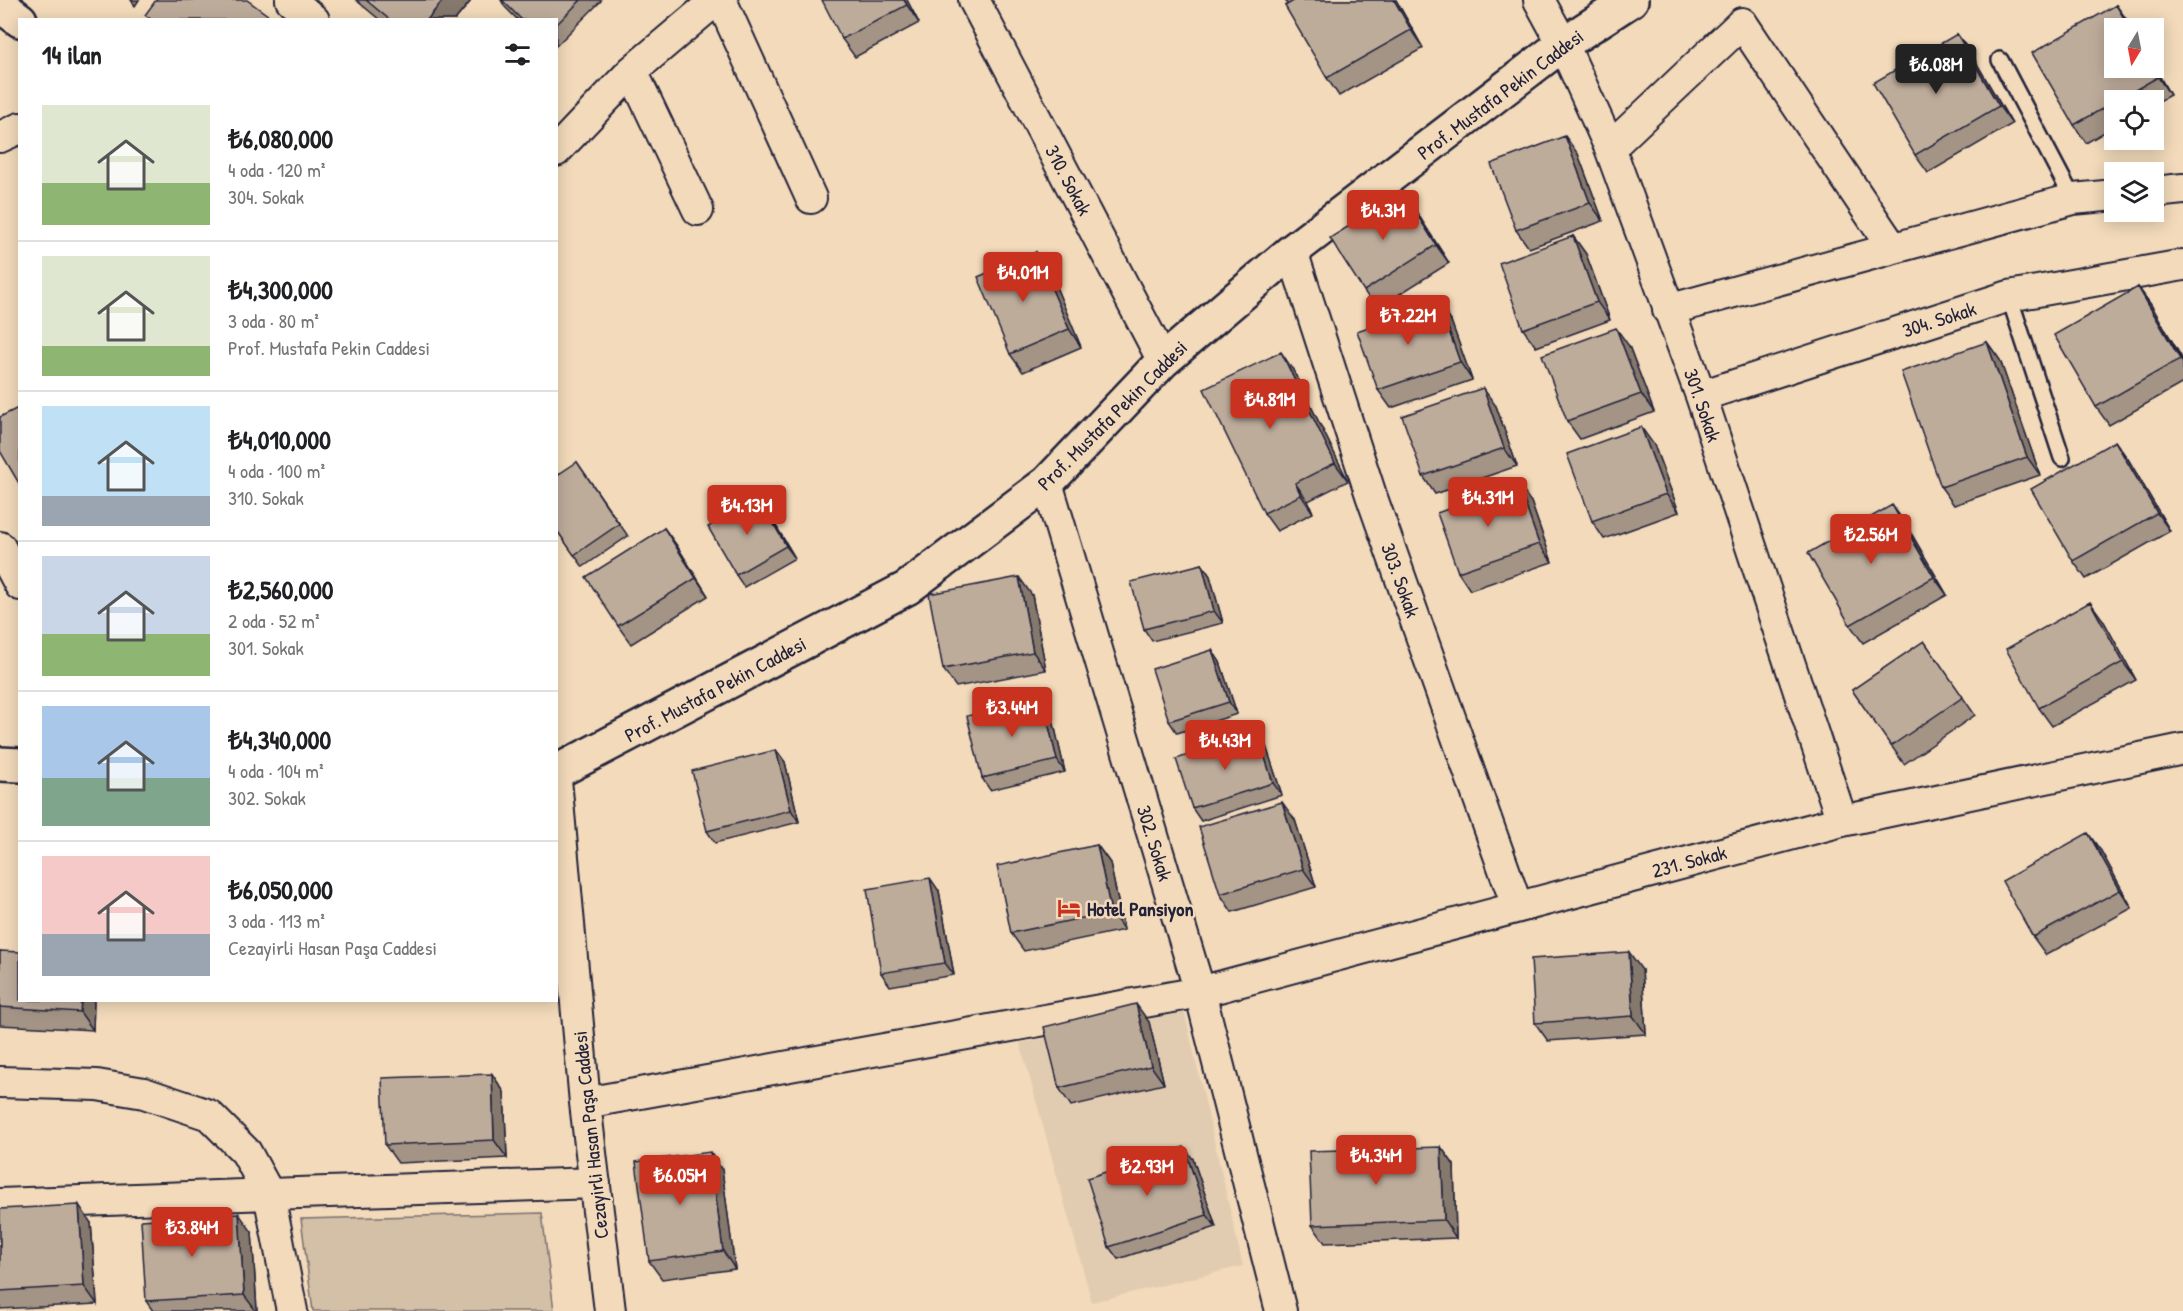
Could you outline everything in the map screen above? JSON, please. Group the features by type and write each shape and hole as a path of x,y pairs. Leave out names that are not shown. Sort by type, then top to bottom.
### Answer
{"main road":[{"name":"Prof. Mustafa Pekin Caddesi","path":"558,771 907,588 1047,483 1163,360 1292,251 1563,44 1631,0"},
{"path":"0,5 18,18"},
{"path":"0,764 18,765"}],"street":[{"path":"291,0 312,18"},
{"path":"558,149 632,71 716,0"},
{"path":"722,0 811,198"},
{"name":"310. Sokak","path":"974,0 1163,360"},
{"name":"301. Sokak","path":"1539,0 1563,44 1610,148 1701,396 1842,820"},
{"path":"1610,148 1742,23 1893,247"},
{"path":"632,71 698,210"},
{"path":"0,138 18,129"},
{"path":"2164,191 2183,189"},
{"path":"1668,310 2073,199 2104,196"},
{"name":"303. Sokak","path":"1292,251 1371,495 1517,906"},
{"name":"304. Sokak","path":"1701,396 2009,296 2183,265"},
{"name":"302. Sokak","path":"1047,483 1200,992 1281,1311"},
{"path":"0,547 18,581"},
{"name":"231. Sokak","path":"585,1103 1200,992 1842,820 2183,749"},
{"name":"Cezayirli Hasan Paşa Caddesi","path":"558,801 585,1103 610,1311"},
{"path":"0,1082 97,1085 144,1093 209,1115 246,1152 269,1194 292,1311"},
{"path":"0,1204 595,1184"}],"lane":[{"path":"2000,60 2073,199"},
{"path":"2009,296 2062,458"}],"shaded area":[{"path":"1184,1010 1243,1266 1092,1302 1020,1043"},
{"path":"542,1213 554,1311 313,1311 301,1219"}],"building":[{"path":"156,0 247,0 272,18 149,18 145,15"},
{"path":"366,0 443,0 429,18 388,18"},
{"path":"502,0 581,0 558,23 558,18 520,18"},
{"path":"822,0 904,0 907,5 842,39"},
{"path":"1295,0 1394,0 1411,30 1327,78 1285,6"},
{"path":"2116,5 2124,18 2104,18 2104,78 2156,78 2135,90 2104,90 2104,108 2074,125 2032,53"},
{"path":"1957,34 1999,106 1915,155 1873,83"},
{"path":"1565,136 1590,203 1516,230 1491,164"},
{"path":"1403,192 1436,245 1364,291 1330,238"},
{"path":"1573,236 1597,302 1523,329 1499,263"},
{"path":"1036,252 1069,329 1010,354 978,277"},
{"path":"2138,287 2180,359 2096,407 2054,335"},
{"path":"1439,303 1460,362 1378,390 1357,331"},
{"path":"1616,328 1641,394 1567,421 1542,355"},
{"path":"1987,342 2027,457 1941,487 1901,372"},
{"path":"1281,352 1335,463 1295,483 1301,495 1264,513 1204,389"},
{"path":"1483,388 1504,448 1423,476 1402,416"},
{"path":"18,408 18,482 0,451 0,417"},
{"path":"1641,427 1666,494 1592,521 1567,454"},
{"path":"2115,441 2157,513 2073,561 2031,489"},
{"path":"577,462 619,524 574,555 558,532 558,475"},
{"path":"1518,484 1539,544 1458,572 1437,513"},
{"path":"759,498 786,546 736,575 708,527"},
{"path":"1892,505 1934,577 1850,625 1808,553"},
{"path":"664,528 696,578 618,626 586,577"},
{"path":"1202,564 1214,611 1144,629 1131,582"},
{"path":"1019,577 1033,652 943,669 929,594"},
{"path":"2090,602 2123,662 2039,708 2006,649"},
{"path":"1924,641 1963,697 1891,746 1852,690"},
{"path":"1212,650 1229,702 1169,721 1152,669"},
{"path":"1042,698 1057,760 982,778 967,716"},
{"path":"1257,733 1273,783 1192,808 1176,759"},
{"path":"776,750 791,810 707,831 692,771"},
{"path":"1282,802 1303,869 1220,894 1199,827"},
{"path":"2088,833 2120,890 2033,937 2002,881"},
{"path":"1097,845 1111,912 1011,933 997,866"},
{"path":"930,878 945,963 881,973 867,889"},
{"path":"0,951 18,952 18,1002 81,1002 80,1012 0,1007"},
{"path":"1629,952 1633,1016 1535,1023 1531,959"},
{"path":"1136,1004 1151,1066 1059,1088 1044,1027"},
{"path":"492,1074 494,1140 385,1145 382,1078"},
{"path":"1184,1147 1207,1215 1109,1247 1087,1178"},
{"path":"1441,1147 1444,1220 1312,1225 1309,1151"},
{"path":"710,1152 723,1251 649,1261 636,1162"},
{"path":"79,1205 84,1286 0,1291 0,1209"},
{"path":"239,1214 244,1295 146,1301 141,1220"}],"place":[{"name":"Hotel Pansiyon","path":"1069,908"}]}
